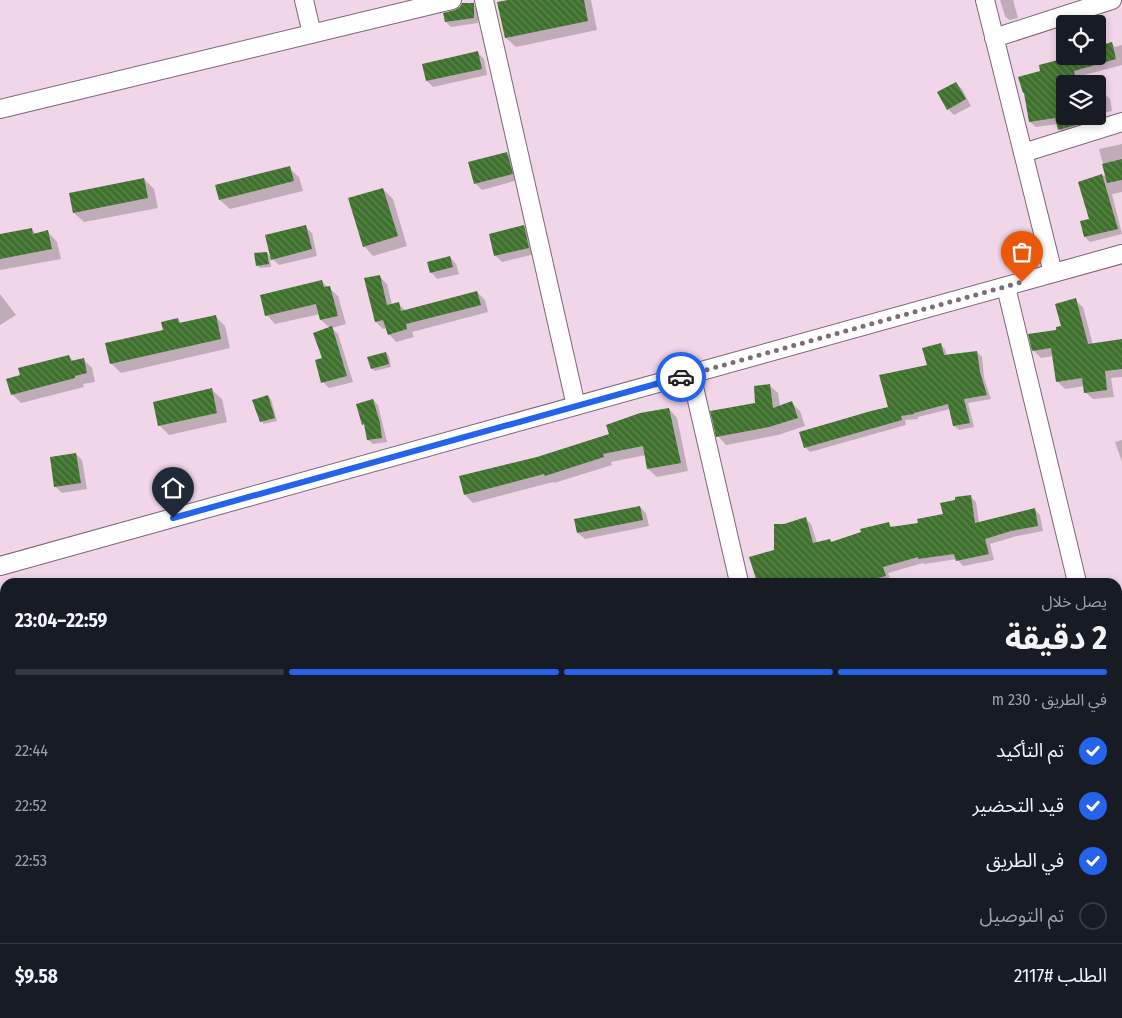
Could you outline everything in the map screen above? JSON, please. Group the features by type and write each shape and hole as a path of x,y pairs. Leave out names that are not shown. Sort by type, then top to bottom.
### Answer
{"street":[{"path":"304,0 312,34"},
{"path":"0,109 452,0"},
{"path":"484,0 576,406"},
{"path":"985,0 1053,273"},
{"path":"994,38 1112,0"},
{"path":"1023,153 1122,122"},
{"path":"0,566 1122,254"},
{"path":"1006,287 1076,578"},
{"path":"691,374 738,578"}],"building":[{"path":"508,0 584,0 588,21 505,38 497,2"},
{"path":"462,3 474,3 474,18 445,22 443,13 455,10"},
{"path":"1112,42 1116,59 1106,62 1106,44"},
{"path":"478,51 482,69 426,81 422,64"},
{"path":"1056,60 1056,65 1095,65 1074,71 1075,75 1056,75 1056,122 1055,118 1029,122 1024,93 1018,77 1040,71 1039,65"},
{"path":"956,82 966,99 947,110 937,92"},
{"path":"1057,125 1076,125 1058,130"},
{"path":"507,152 513,174 474,184 468,162"},
{"path":"1122,159 1122,180 1107,183 1102,164"},
{"path":"290,166 294,181 219,200 215,185"},
{"path":"1102,174 1118,229 1084,237 1080,221 1089,219 1078,182"},
{"path":"144,178 148,198 73,213 69,193"},
{"path":"383,188 398,236 363,247 348,198"},
{"path":"306,225 312,249 271,260 265,235"},
{"path":"524,225 529,248 494,256 489,234"},
{"path":"32,228 33,234 48,230 52,249 0,259 0,234"},
{"path":"267,252 269,264 256,266 254,253"},
{"path":"450,256 453,267 430,273 427,262"},
{"path":"380,275 387,305 399,302 401,311 477,291 481,305 406,324 407,329 388,335 383,320 375,322 364,278"},
{"path":"322,280 324,287 330,286 338,316 320,320 316,304 265,316 260,295"},
{"path":"1076,298 1088,344 1122,339 1122,369 1105,371 1107,390 1084,393 1082,378 1056,382 1051,348 1032,351 1028,334 1056,330 1056,327 1061,326 1055,304"},
{"path":"216,315 221,339 110,364 105,343 163,330 161,322 178,318 179,323"},
{"path":"332,326 347,376 321,383 315,360 322,358 313,333"},
{"path":"941,343 944,355 977,351 980,372 987,395 964,399 970,423 953,426 948,404 901,416 902,420 804,448 799,432 888,407 879,375 927,365 922,348"},
{"path":"386,352 389,364 371,369 367,357"},
{"path":"69,355 71,361 84,358 87,373 11,395 6,379 20,375 18,368"},
{"path":"770,384 773,408 792,401 798,418 769,427 716,437 710,411 755,403 754,386"},
{"path":"212,388 217,413 158,426 153,402"},
{"path":"268,395 275,418 260,422 252,400"},
{"path":"373,399 382,438 367,440 364,424 362,425 356,404"},
{"path":"669,408 681,463 647,469 643,446 603,454 604,457 545,476 544,474 464,495 459,476 537,457 609,434 606,425 640,413"},
{"path":"76,453 81,483 54,487 50,457"},
{"path":"971,495 975,523 1035,508 1038,526 1011,531 985,539 989,554 956,561 954,554 918,559 918,557 883,567 886,576 878,578 756,578 749,557 774,550 774,524 784,524 806,517 813,543 830,539 831,542 861,532 860,529 889,522 890,527 918,523 917,519 943,514 940,503 955,500 955,497"},
{"path":"640,506 643,520 577,533 574,519"}],"way so far":[{"path":"681,377 1022,282"}],"route":[{"path":"173,518 681,377"}]}
